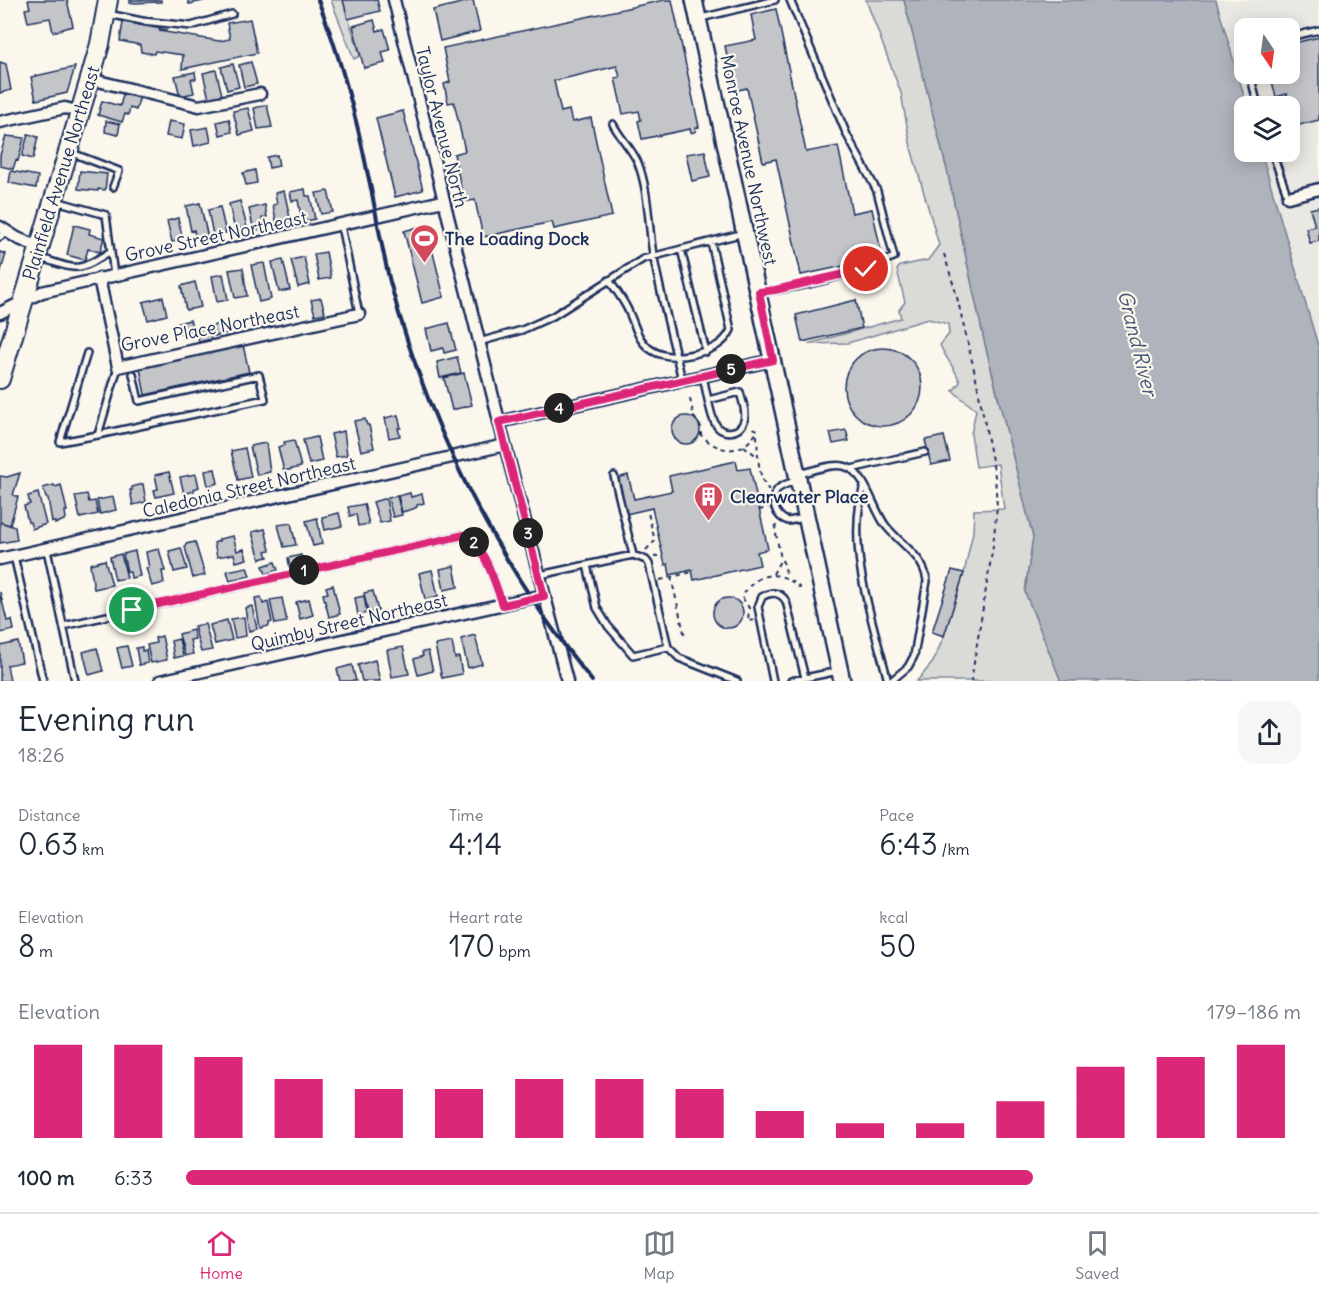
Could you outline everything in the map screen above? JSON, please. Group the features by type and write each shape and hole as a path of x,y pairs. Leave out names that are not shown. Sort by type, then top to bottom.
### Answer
{"main road":[{"name":"Monroe Avenue Northwest","path":"694,0 841,676"},
{"name":"Plainfield Avenue Northeast","path":"0,379 90,79 107,7"}],"street":[{"name":"Taylor Avenue North","path":"394,0 499,422 567,681"},
{"path":"90,79 199,106 260,94"},
{"path":"0,122 65,108 80,112"},
{"path":"1288,196 1319,189"},
{"name":"Grove Street Northeast","path":"0,313 42,292 341,226 443,201"},
{"path":"2,232 17,238 38,252"},
{"name":"Grove Place Northeast","path":"99,278 118,367 359,314"},
{"path":"499,422 773,360"},
{"name":"Caledonia Street Northeast","path":"0,559 505,445"},
{"name":"Quimby Street Northeast","path":"160,681 205,676 544,596"}],"lane":[{"path":"698,19 775,0"},
{"path":"759,292 866,269 894,257 877,191 847,135 790,0"},
{"path":"107,7 141,21 191,27 232,14"},
{"path":"1300,35 1319,30"},
{"path":"613,124 638,164 649,206 648,221 654,256 682,380"},
{"path":"68,151 119,171 113,187"},
{"path":"1276,162 1288,196"},
{"path":"53,201 106,215 114,275"},
{"path":"341,226 359,314"},
{"path":"479,342 537,324 554,316 638,262 746,233"},
{"path":"609,280 626,306 639,336 646,345 665,357 677,358 706,351 721,345 731,330 711,242"},
{"path":"681,249 706,351"},
{"path":"38,252 74,268 83,268 111,251"},
{"path":"87,353 60,442 265,399 259,375 139,401 133,374"},
{"path":"98,435 118,367"},
{"path":"703,376 708,400 714,423 720,430 730,432 736,431 744,424 746,415 740,392 708,400"},
{"path":"807,518 788,521 779,516 774,496 780,487 798,477 838,466 851,469 925,452"},
{"path":"851,469 864,486 886,526 921,562 926,571 927,581 914,656 908,667 889,681 861,570 858,505 864,486"},
{"path":"614,476 633,555"},
{"path":"63,626 464,535 472,540 486,562 503,605"},
{"path":"46,550 75,681"},
{"path":"539,575 633,555 646,560 649,564 668,647 679,658 737,681"},
{"path":"14,556 43,681"},
{"path":"587,566 597,608 608,626 633,655 668,647"},
{"path":"774,681 758,607 762,597 773,593 783,596 786,601 805,678"},
{"path":"791,681 841,676"}],"path":[{"path":"944,254 956,293 973,367 995,476 997,507 993,546 971,681"},
{"path":"757,433 758,457 765,485 769,490"},
{"path":"744,446 758,457"},
{"path":"759,510 768,508"},
{"path":"647,509 655,541"},
{"path":"777,523 775,529 787,577"},
{"path":"653,532 657,531"},
{"path":"646,550 655,541 660,540"},
{"path":"654,557 663,555"},
{"path":"773,574 781,559"},
{"path":"653,582 692,572"},
{"path":"671,577 685,637"}],"shaded area":[{"path":"331,0 343,0 360,56 354,59"},
{"path":"866,0 904,0 947,170 984,340 1033,537 1025,592 1061,681 917,681 933,662 944,636 964,573 973,532 974,510 1004,509 998,464 976,467 971,434 976,410 953,391 960,382 940,345 949,334 948,324 928,319 848,343 808,344 901,318 899,310 905,302 897,270 900,266 928,260 939,245 911,148 901,93"},
{"path":"1216,0 1319,0 1319,349 1264,162 1300,162 1300,96 1244,96 1241,84 1300,84 1300,18 1234,18 1234,62"}],"water":[{"name":"Grand River","path":"904,0 1216,0 1234,62 1234,84 1241,84 1244,96 1234,96 1234,162 1264,162 1319,349 1319,681 1061,681 1025,592 1033,537 984,340 947,170"}],"building":[{"path":"28,0 67,0 73,26 53,32 50,18 28,22 25,9 30,8"},
{"path":"130,0 161,0 161,2 130,3"},
{"path":"188,0 204,0 204,1 189,4"},
{"path":"343,0 377,0 380,11 348,19"},
{"path":"473,0 480,31 440,41 433,10"},
{"path":"672,0 699,127 695,128 696,131 691,133 690,129 642,139 638,121 641,120 639,111 623,114 615,78 620,77 617,66 554,81 561,112 569,110 572,122 591,118 612,216 554,229 552,222 483,237 475,200 464,202 454,154 465,151 454,102 448,103 444,84 450,82 443,48"},
{"path":"776,9 806,152 838,146 852,213 872,209 881,251 861,255 863,262 801,275 776,159 763,162 747,88 734,91 725,46 756,40 751,15"},
{"path":"250,19 257,53 182,69 183,55 155,51 154,54 141,52 140,45 120,41 123,22 167,30 159,31 219,41 230,39 227,23"},
{"path":"374,20 377,31 384,29 390,50 382,52 385,63 364,68 353,26"},
{"path":"1319,37 1319,120 1300,125 1300,96 1288,96 1287,94 1276,96 1273,84 1300,84 1300,42"},
{"path":"0,62 6,64 11,90 0,93"},
{"path":"251,62 257,84 244,87 239,65"},
{"path":"233,64 239,87 227,90 221,67"},
{"path":"75,67 67,93 36,100 31,77"},
{"path":"216,70 222,95 209,99 203,73"},
{"path":"195,72 196,79 191,79 194,93 180,96 175,76"},
{"path":"124,91 140,96 136,110 130,108 122,122 98,115 102,101 120,106"},
{"path":"267,105 272,127 258,129 254,108"},
{"path":"248,108 254,131 239,135 233,111"},
{"path":"403,111 423,190 395,197 376,118"},
{"path":"229,119 232,132 220,135 217,122"},
{"path":"106,121 120,124 118,135 105,132"},
{"path":"169,121 185,124 182,139 166,136"},
{"path":"208,127 211,142 194,146 191,130"},
{"path":"28,134 38,137 33,159 22,156"},
{"path":"6,136 24,138 18,161 16,160 13,169 0,166 0,155"},
{"path":"705,151 710,177 692,181 686,154"},
{"path":"277,155 279,166 269,168 267,157"},
{"path":"255,170 257,183 246,185 243,173"},
{"path":"11,171 38,176 36,188 9,183"},
{"path":"80,171 107,174 105,190 78,189"},
{"path":"305,189 306,196 310,196 315,219 302,222 298,200 292,201 290,192"},
{"path":"284,191 291,222 277,225 273,205 277,204 275,193"},
{"path":"328,191 333,212 321,214 316,193"},
{"path":"240,201 247,227 235,230 229,204"},
{"path":"200,203 208,238 196,240 194,230 191,231 186,206"},
{"path":"265,205 267,217 262,218 264,228 254,231 249,209"},
{"path":"220,207 226,233 213,235 208,210"},
{"path":"1319,207 1319,241 1310,243 1306,228 1315,226 1310,209"},
{"path":"178,218 183,240 172,242 167,221"},
{"path":"74,225 90,229 89,234 104,238 100,252 88,249 85,260 67,255"},
{"name":"The Loading Dock","path":"426,225 444,297 422,303 404,231"},
{"path":"0,252 6,254 0,274"},
{"path":"326,252 331,278 319,280 314,254"},
{"path":"304,257 310,284 298,287 291,260"},
{"path":"283,260 290,290 279,292 272,262"},
{"path":"264,263 271,299 259,302 251,265"},
{"path":"243,268 247,296 235,298 229,270"},
{"path":"223,274 228,300 217,302 212,276"},
{"path":"195,282 201,307 186,310 181,286"},
{"path":"163,297 167,315 148,320 143,302"},
{"path":"321,298 325,313 315,315 311,300"},
{"path":"856,300 862,328 802,342 796,315"},
{"path":"190,320 193,330 180,333 178,323"},
{"path":"226,322 228,333 214,336 212,326"},
{"path":"449,323 456,350 444,353 443,348 431,351 426,329"},
{"path":"208,326 211,339 199,342 196,329"},
{"path":"243,345 249,372 145,395 140,368"},
{"path":"883,348 898,351 915,365 922,387 919,402 905,419 883,426 868,423 851,409 844,387 847,372 861,355"},
{"path":"457,357 461,373 440,378 437,362"},
{"path":"464,373 472,405 452,410 444,378"},
{"path":"398,415 400,436 389,438 385,418"},
{"path":"686,416 696,420 700,430 696,440 686,444 676,440 672,430 676,420"},
{"path":"365,419 369,425 374,448 361,451 354,421"},
{"path":"846,430 849,441 833,444 830,433"},
{"path":"344,431 347,455 336,457 331,434"},
{"path":"944,436 950,461 931,465 925,440"},
{"path":"317,437 322,461 309,464 303,440"},
{"path":"294,440 301,467 284,471 278,447 285,445 284,442"},
{"path":"266,443 270,472 257,475 250,446"},
{"path":"245,448 251,477 238,480 231,451"},
{"name":"Clearwater Place","path":"736,461 738,470 750,468 768,549 757,552 760,565 694,580 692,570 670,575 668,564 665,565 652,508 626,514 618,478 628,475 634,499 672,491 669,476"},
{"path":"215,469 218,483 208,486 205,471"},
{"path":"169,472 174,493 156,497 154,490 158,489 155,475"},
{"path":"20,473 13,495 18,497 10,525 0,522 0,476 7,477"},
{"path":"196,474 199,487 184,494 180,477"},
{"path":"143,484 146,502 133,505 130,490 132,487"},
{"path":"54,485 55,487 61,485 67,511 65,511 66,519 55,524 52,522 48,498 43,488"},
{"path":"38,493 46,524 32,529 24,506 30,504 28,496"},
{"path":"410,493 411,497 422,494 424,503 402,512 398,496"},
{"path":"87,494 89,502 95,501 98,514 80,518 75,496"},
{"path":"397,496 402,515 393,517 388,498"},
{"path":"113,497 116,510 100,514 97,500"},
{"path":"386,499 390,521 380,523 373,502"},
{"path":"364,504 369,524 358,526 356,514 350,516 348,507"},
{"path":"339,513 342,526 325,530 322,517"},
{"path":"317,518 322,544 313,546 306,521"},
{"path":"0,522 15,527 17,540 0,543"},
{"path":"291,523 296,545 284,547 278,525"},
{"path":"265,529 270,550 266,551 268,557 260,559 252,532"},
{"path":"233,536 237,551 244,549 247,559 236,562 234,554 217,557 214,543 219,539"},
{"path":"195,542 205,575 193,578 185,547 186,544"},
{"path":"181,548 187,569 174,572 169,551"},
{"path":"159,549 165,571 162,571 164,583 152,586 146,568 149,568 146,552"},
{"path":"135,551 140,576 131,578 130,572 127,572 123,554"},
{"path":"121,554 127,578 115,580 110,557"},
{"path":"301,555 303,566 290,569 288,558"},
{"path":"105,560 112,585 94,589 90,564"},
{"path":"275,562 278,570 266,574 263,566"},
{"path":"454,566 458,587 444,590 440,569"},
{"path":"247,567 250,576 230,581 227,571"},
{"path":"432,570 438,596 425,599 419,573"},
{"path":"952,570 964,573 944,636 932,632"},
{"path":"333,585 340,614 329,617 323,594 328,593 326,587"},
{"path":"373,591 378,611 368,613 364,593"},
{"path":"0,592 7,621 12,620 14,630 0,633"},
{"path":"364,596 367,613 358,615 355,598"},
{"path":"261,597 263,604 268,602 272,622 269,626 260,628 255,598"},
{"path":"282,598 287,622 275,624 270,600"},
{"path":"728,598 739,602 743,613 739,624 728,628 717,624 713,613 717,602"},
{"path":"309,599 313,615 300,619 296,602"},
{"path":"252,606 257,629 249,631 245,608"},
{"path":"244,617 246,636 235,638 231,619"},
{"path":"227,620 232,640 215,644 210,625"},
{"path":"205,624 212,650 201,652 194,626"},
{"path":"193,630 195,639 190,640 193,654 185,656 179,634"},
{"path":"475,635 482,664 468,668 461,639"},
{"path":"162,636 167,660 151,663 147,645 156,643 155,638"},
{"path":"179,639 183,656 174,658 171,641"},
{"path":"18,642 22,662 7,665 10,681 0,681 0,646"},
{"path":"452,642 455,658 459,657 462,674 442,678 435,645"},
{"path":"127,646 132,666 122,668 117,648"},
{"path":"142,647 142,651 146,650 148,663 139,665 136,648"},
{"path":"403,647 409,674 392,677 387,650"},
{"path":"97,648 103,671 89,675 83,652"},
{"path":"428,651 433,671 418,675 414,659 423,656 422,652"},
{"path":"375,660 380,681 362,681 358,665"},
{"path":"352,665 356,681 340,681 337,669"}],"railway":[{"path":"318,0 353,108 390,282 425,389 470,492 497,541 526,589 592,681"}],"place":[{"name":"The Loading Dock","path":"424,264"},
{"name":"Clearwater Place","path":"709,522"}],"route":[{"path":"132,610 464,535 472,540 486,562 503,605 544,596 499,422 773,360 759,292 866,269"}]}
